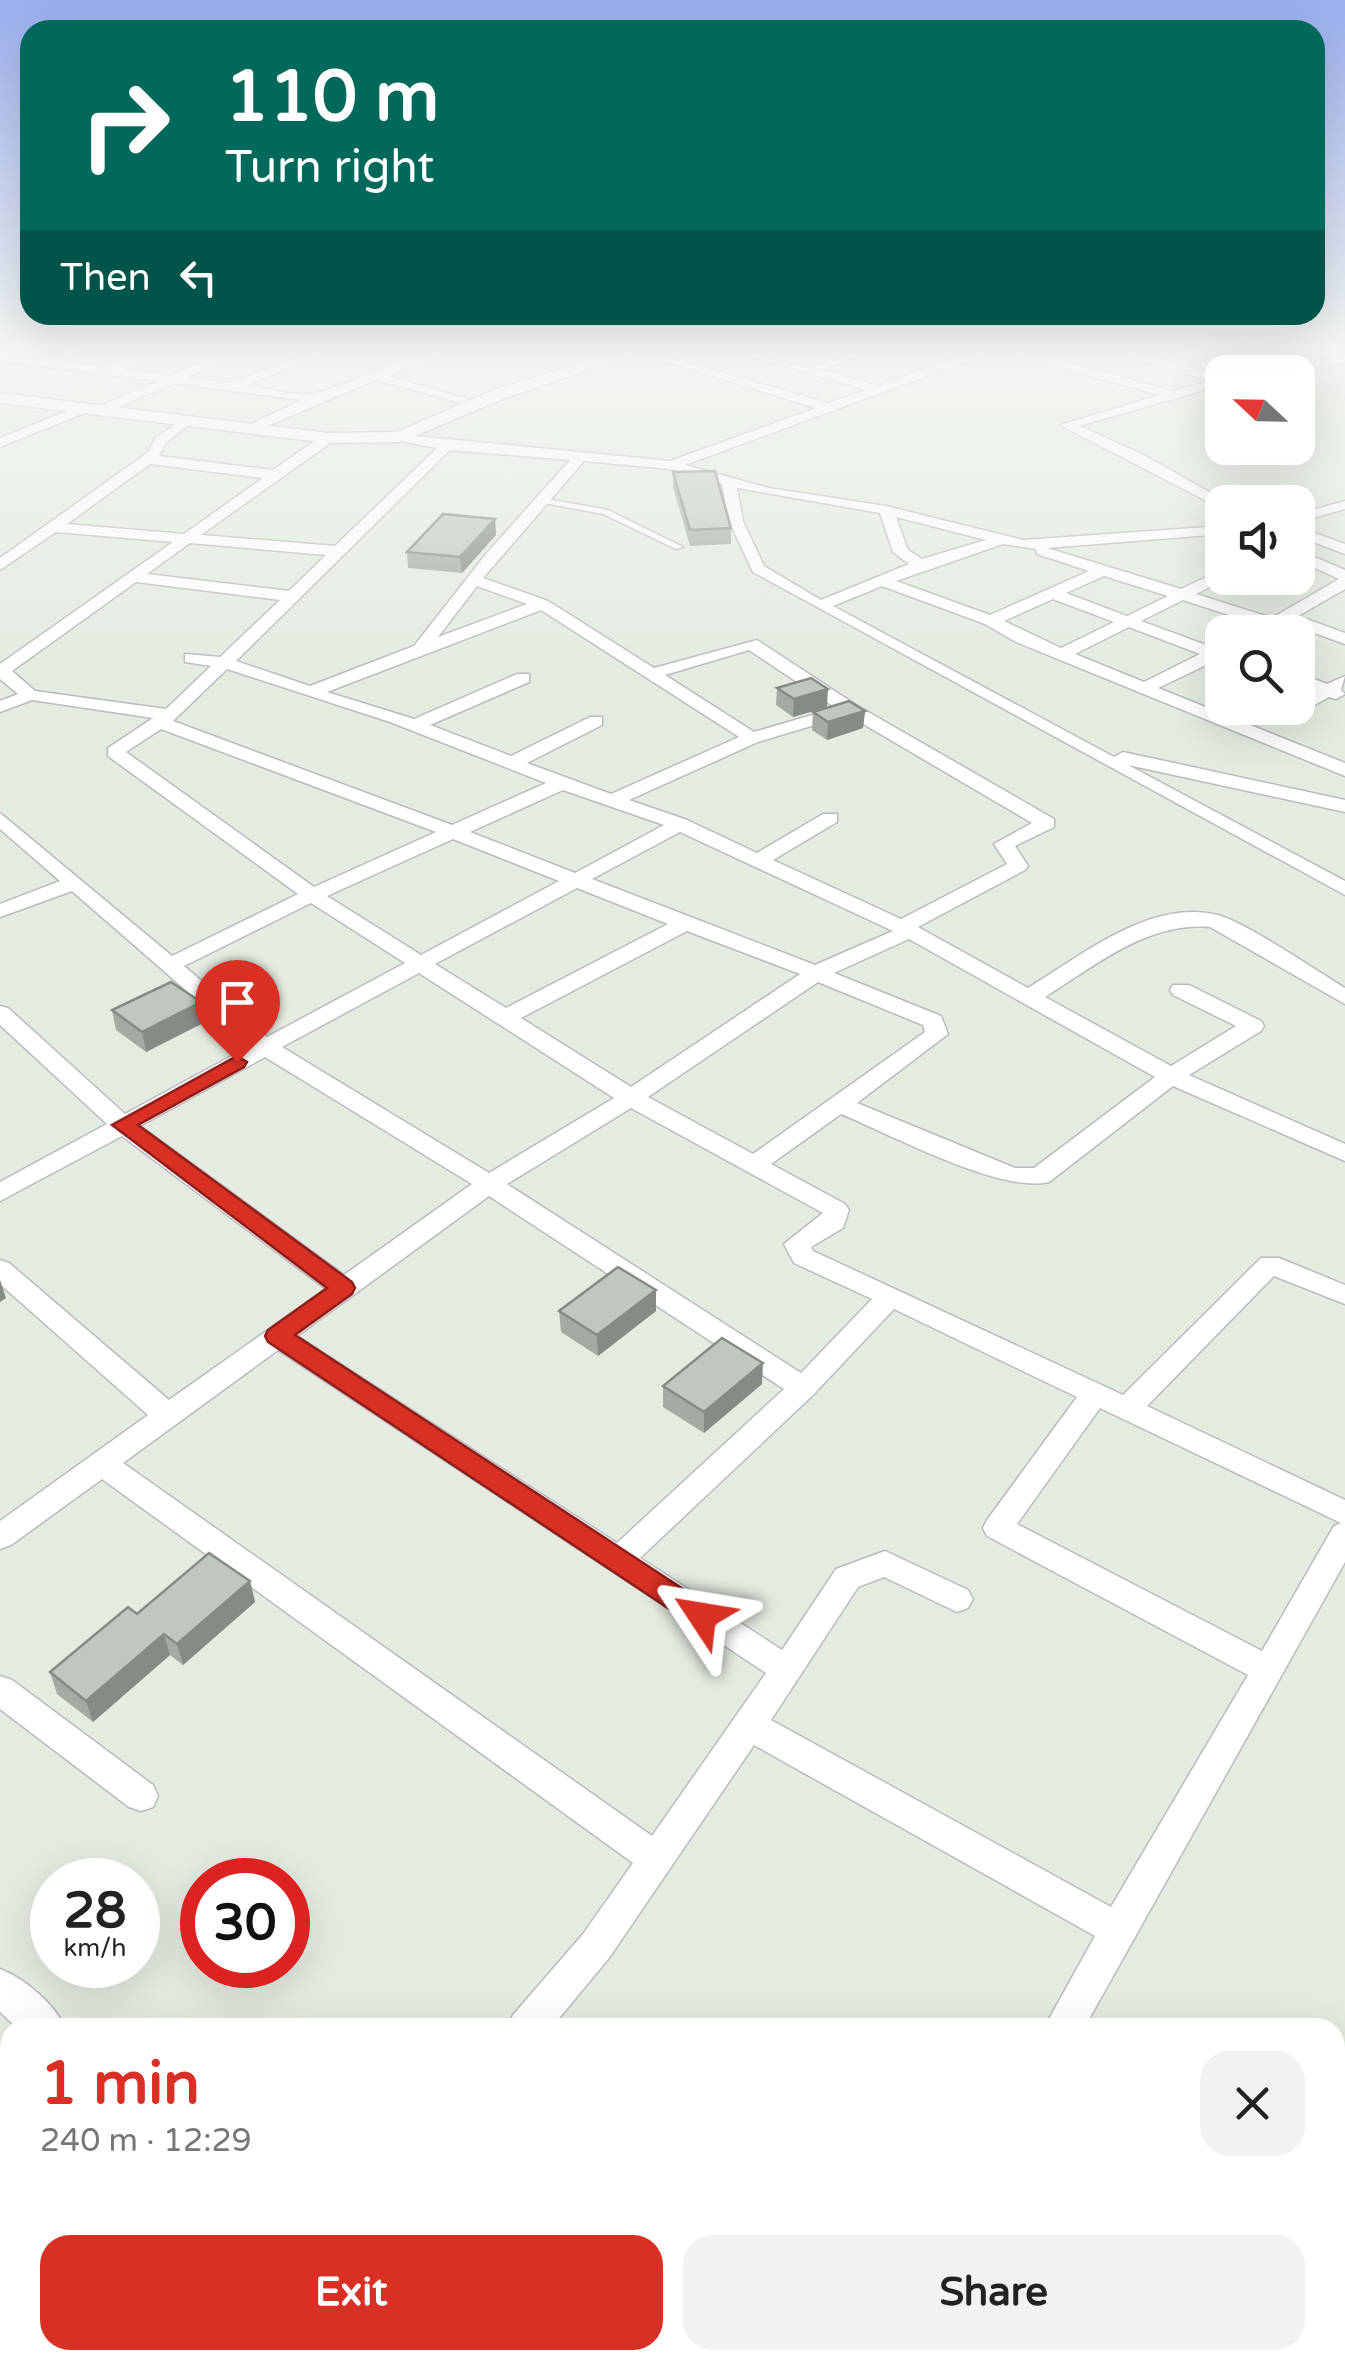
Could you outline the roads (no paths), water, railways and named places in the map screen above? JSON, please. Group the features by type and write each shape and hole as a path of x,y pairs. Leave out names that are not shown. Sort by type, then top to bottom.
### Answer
{"street":[{"path":"0,564 146,459 276,476"},
{"path":"303,459 1,671 30,695 164,718 456,830 572,882 933,1021 937,1034 754,1165"},
{"path":"434,459 164,718 114,752 312,895 418,964 508,1016 631,1098 836,1210 834,1222 797,1244 803,1257 1345,1513"},
{"path":"420,650 474,580 579,459"},
{"path":"597,459 672,465 729,481 886,510 1023,545 1263,615"},
{"path":"672,465 690,459"},
{"path":"1140,459 1205,495"},
{"path":"729,481 736,521 758,569 1345,890"},
{"path":"1315,513 1345,505"},
{"path":"886,510 900,552 920,566"},
{"path":"52,527 182,541 336,551"},
{"path":"1023,545 1205,531"},
{"path":"1315,538 1345,549"},
{"path":"820,606 920,566 1002,540"},
{"path":"1289,615 1345,579 1315,563"},
{"path":"991,621 1106,569"},
{"path":"134,577 290,596"},
{"path":"474,580 542,604 752,738"},
{"path":"882,581 991,621 1146,687 1205,700"},
{"path":"1062,654 1205,584"},
{"path":"1051,593 1205,647"},
{"path":"310,692 542,604"},
{"path":"1315,630 1345,639"},
{"path":"0,1538 489,1184 631,1098 816,973 906,929 1018,866 1004,844 1046,823 850,709 751,644 654,673"},
{"path":"191,658 222,662 415,726 680,824 906,929 1171,1076 1345,1153"},
{"path":"1146,687 1205,659"},
{"path":"415,726 523,678"},
{"path":"1315,697 1345,681"},
{"path":"1315,685 1345,698"},
{"path":"0,707 30,695"},
{"path":"613,800 752,738 850,709"},
{"path":"512,763 596,721"},
{"path":"1290,725 1345,770"},
{"path":"1093,752 1345,806"},
{"path":"170,965 312,895 562,782"},
{"path":"760,860 830,818"},
{"path":"0,819 265,1047 489,1184 803,1388"},
{"path":"0,1193 680,824"},
{"path":"0,911 75,883"},
{"path":"1029,997 1134,935 1203,918 1215,921 1345,997"},
{"path":"508,1016 684,924"},
{"path":"839,1104 1012,1176 1040,1176 1171,1076 1253,1026 1181,990"},
{"path":"4,1022 123,1125 343,1288"},
{"path":"1126,1409 1270,1264 1345,1295"},
{"path":"0,1269 168,1415"},
{"path":"617,1561 803,1388 890,1296"},
{"path":"277,1336 787,1670"},
{"path":"1095,1394 998,1528 1268,1670"},
{"path":"101,1463 656,1859"},
{"path":"1069,2018 1345,1534"},
{"path":"535,2018 596,1946 847,1578 885,1563 958,1599"},
{"path":"0,1690 141,1796"},
{"path":"750,1725 1118,1930"},
{"path":"0,1987 35,2018"}],"lane":[{"path":"542,500 605,512 679,547"}]}
